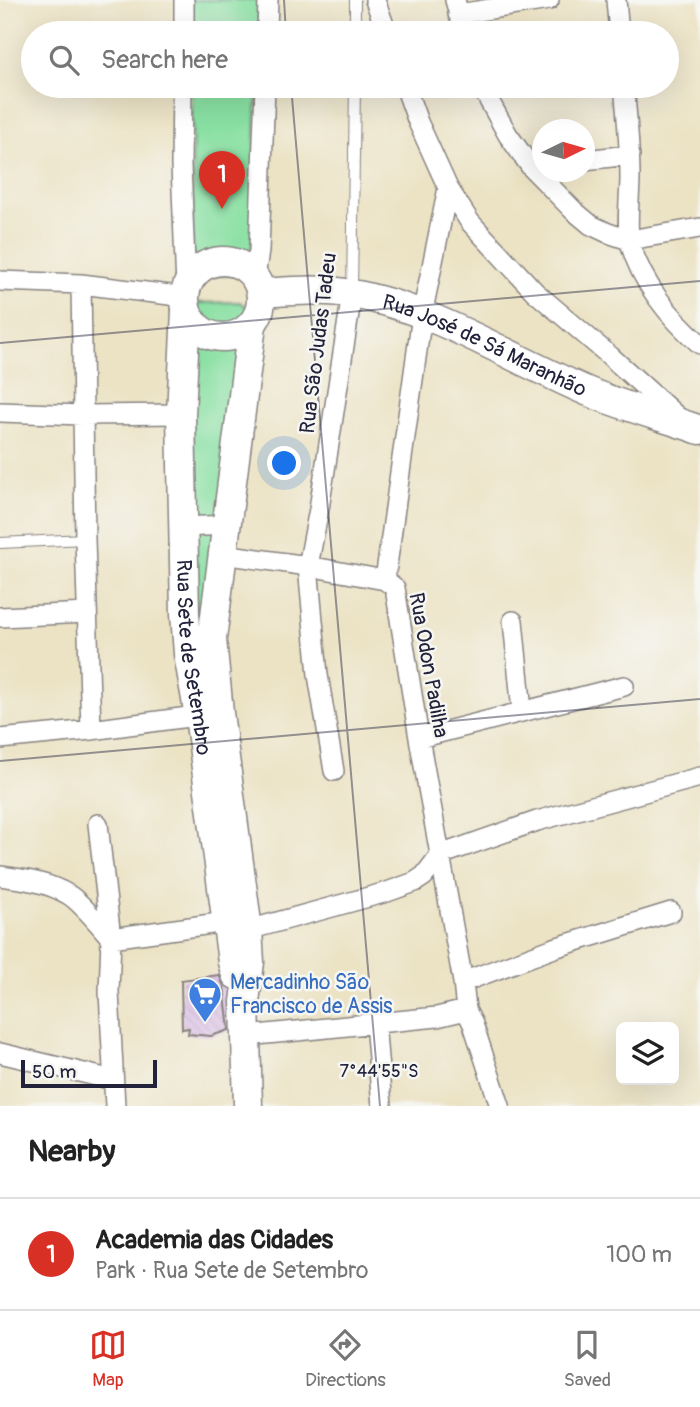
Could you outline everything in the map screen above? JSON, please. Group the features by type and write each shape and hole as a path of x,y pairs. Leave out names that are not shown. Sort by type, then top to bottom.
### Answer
{"street":[{"path":"184,0 184,21"},
{"path":"267,21 268,0"},
{"path":"375,0 383,21"},
{"path":"456,7 549,0"},
{"path":"616,0 618,21"},
{"path":"183,98 181,165 186,298 191,321 204,333 220,338 237,335 252,326 260,310 258,285 265,98"},
{"path":"409,98 448,188 470,222 536,292 694,428"},
{"path":"488,98 508,135 532,161"},
{"path":"625,98 630,155 629,240 639,268 652,289 700,344"},
{"path":"595,159 630,155"},
{"path":"548,182 565,204 591,225 629,240 700,228"},
{"name":"Rua Odon Padilha","path":"448,188 422,315 385,580 395,588 466,1010 500,1106"},
{"path":"186,298 195,273 209,263 226,260 243,265 258,285"},
{"path":"0,281 81,284 186,298"},
{"path":"81,284 91,730"},
{"name":"Rua José de Sá Maranhão","path":"258,285 352,293 393,304 454,328 589,392 694,428"},
{"name":"Rua São Judas Tadeu","path":"334,771 318,675 308,566 352,293"},
{"name":"Rua Sete de Setembro","path":"186,298 181,414 185,614 200,653 237,926 232,962 245,1002 248,1106"},
{"name":"Rua Sete de Setembro","path":"200,653 212,639 252,326"},
{"path":"0,412 181,414"},
{"path":"183,527 227,525"},
{"path":"223,554 385,580"},
{"path":"0,617 87,613"},
{"path":"513,621 522,711"},
{"path":"419,738 624,686"},
{"path":"0,739 209,715"},
{"path":"111,938 237,926 387,892 424,876 440,855 537,821 700,777"},
{"path":"98,824 111,938 109,992 115,1106"},
{"path":"0,876 33,881 71,896 111,938"},
{"path":"463,982 554,948 671,912"},
{"path":"247,1036 436,1017 466,1010"},
{"path":"375,1023 382,1106"},
{"path":"0,1053 113,1080"}],"lane":[{"path":"355,0 355,21"},
{"name":"Rua São Judas Tadeu","path":"352,293 355,98"},
{"path":"0,543 85,539"}],"green space":[{"path":"192,0 260,0 259,21 192,21"},
{"path":"192,98 257,98 251,267 244,275 200,276 193,268"},
{"path":"240,302 249,309 209,577 195,646 191,311 198,303"}],"building":[{"path":"219,975 224,986 229,1030 211,1036 188,1034 189,1028 182,1029 181,980"}],"place":[{"name":"Academia das Cidades","path":"222,209"},
{"name":"Mercadinho São Francisco de Assis","path":"205,1024"}]}
